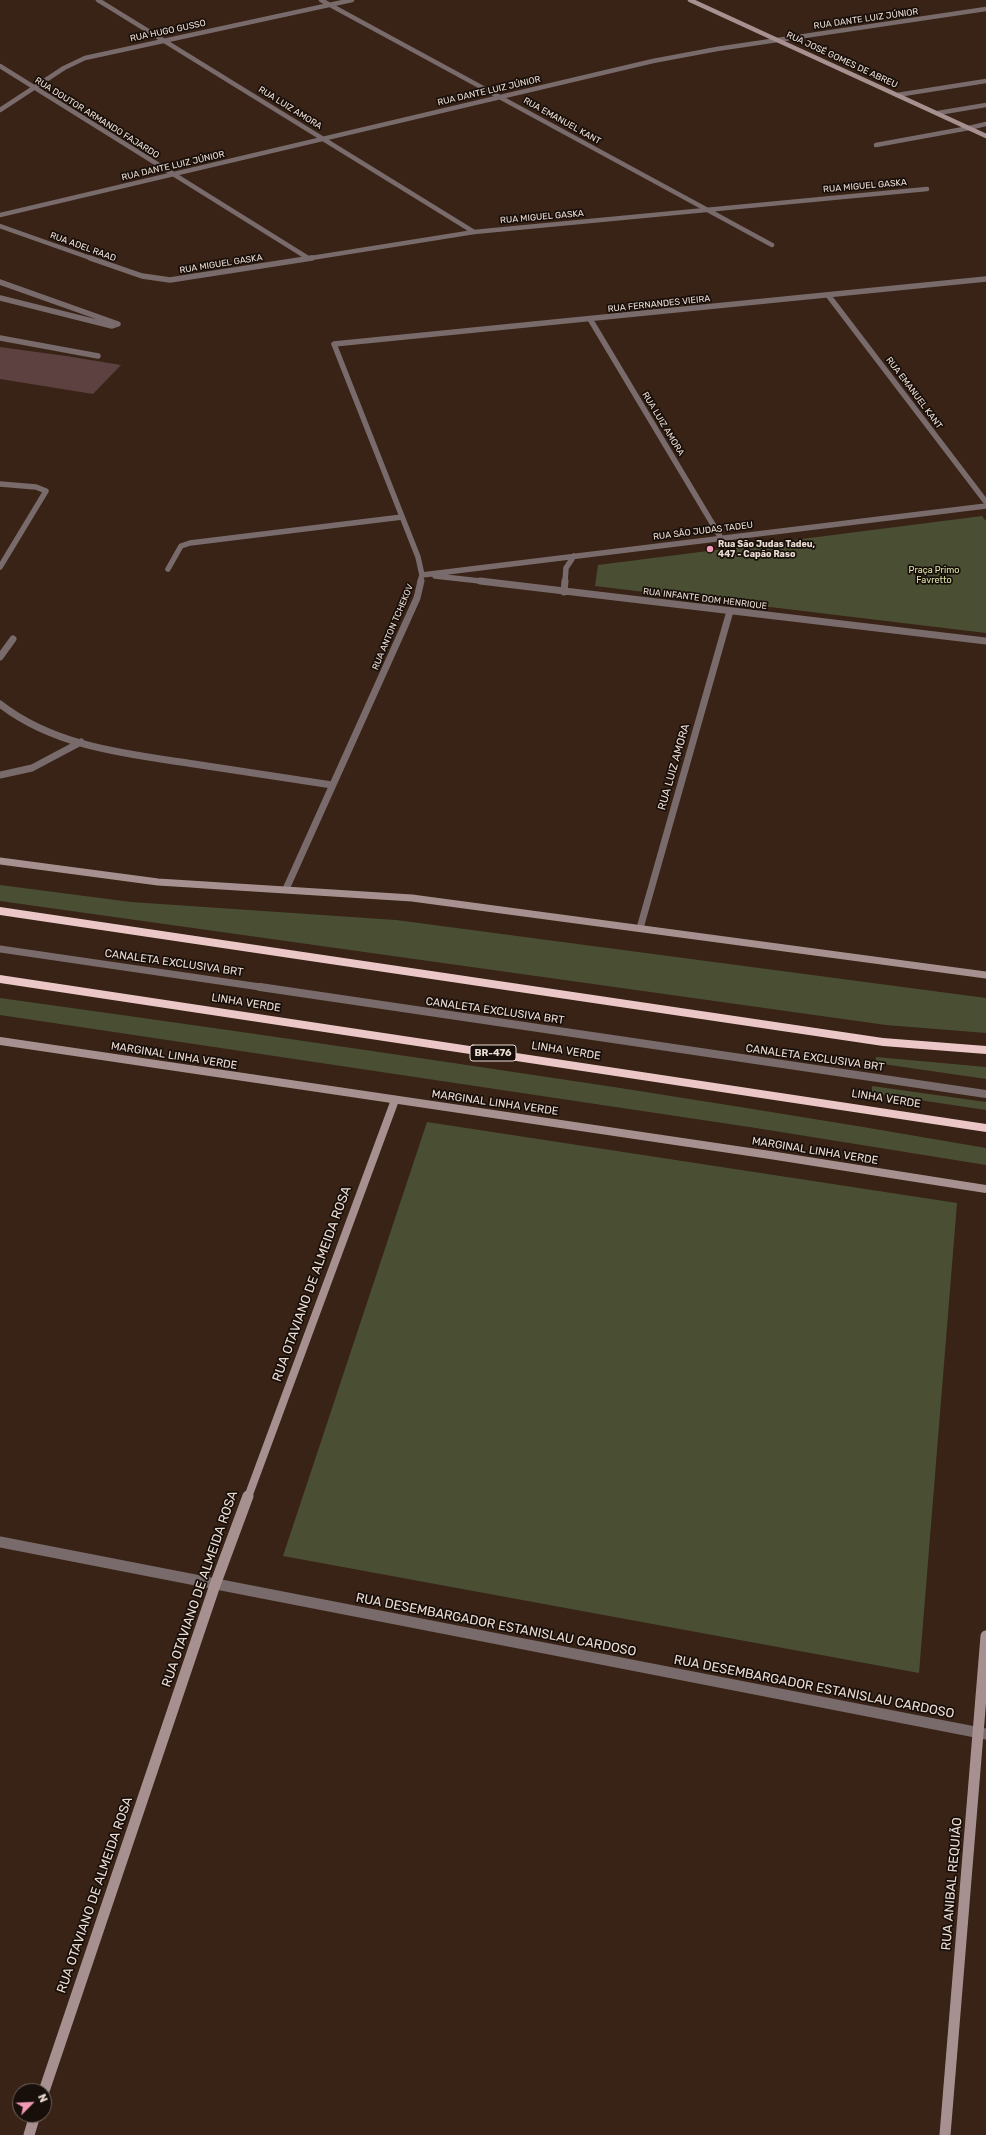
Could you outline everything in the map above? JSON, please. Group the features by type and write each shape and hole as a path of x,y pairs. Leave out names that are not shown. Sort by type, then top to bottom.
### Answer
{"highway":[{"path":"0,911 882,1042 986,1050"},
{"name":"LINHA VERDE","path":"0,979 986,1128"}],"main road":[{"name":"RUA JOSÉ GOMES DE ABREU","path":"690,0 986,136"},
{"path":"0,861 158,882 412,898 986,975"},
{"name":"MARGINAL LINHA VERDE","path":"0,1041 763,1153 986,1189"},
{"name":"RUA OTAVIANO DE ALMEIDA ROSA","path":"47,2083 215,1585 395,1100"},
{"name":"RUA ANIBAL REQUIÃO","path":"945,2135 982,1733 986,1636"},
{"path":"29,2135 33,2123"}],"street":[{"name":"RUA LUIZ AMORA","path":"98,0 474,232"},
{"name":"RUA EMANUEL KANT","path":"321,0 772,245"},
{"name":"RUA HUGO GUSSO","path":"0,110 64,68 85,58 352,0"},
{"name":"RUA DANTE LUIZ JÚNIOR","path":"0,215 660,60 778,40 986,9"},
{"name":"RUA DOUTOR ARMANDO FAJARDO","path":"0,66 33,88 308,258"},
{"path":"897,95 986,80"},
{"path":"938,113 986,105"},
{"path":"975,107 986,110"},
{"path":"876,145 986,124"},
{"name":"RUA MIGUEL GASKA","path":"162,280 474,232 927,188"},
{"name":"RUA ADEL RAAD","path":"0,226 142,276 162,280"},
{"name":"RUA FERNANDES VIEIRA","path":"334,344 986,280"},
{"path":"0,282 118,324 112,326 0,298"},
{"name":"RUA EMANUEL KANT","path":"828,295 986,502"},
{"name":"RUA LUIZ AMORA","path":"590,319 720,538"},
{"path":"0,338 98,356"},
{"name":"RUA ANTON TCHEKOV","path":"286,890 417,598 422,575 418,557 334,344"},
{"path":"0,484 36,487 46,491 0,567"},
{"name":"RUA SÃO JUDAS TADEU","path":"422,575 986,506"},
{"path":"168,569 182,546 190,543 402,517"},
{"path":"564,592 566,568 574,556"},
{"name":"RUA INFANTE DOM HENRIQUE","path":"422,575 986,641"},
{"name":"RUA LUIZ AMORA","path":"640,928 730,611"},
{"path":"0,657 14,639"},
{"path":"0,704 22,720 81,742 116,752 144,758 332,785"},
{"path":"0,775 20,772 34,767 81,742"},
{"name":"CANALETA EXCLUSIVA BRT","path":"0,949 986,1094"},
{"name":"RUA DESEMBARGADOR ESTANISLAU CARDOSO","path":"0,1542 982,1733"}],"green space":[{"name":"Praça Primo Favretto","path":"982,516 986,521 986,633 595,586 598,565"},
{"path":"0,885 131,902 396,920 986,998 986,1033 886,1025 0,901"},
{"path":"0,998 494,1069 863,1127 986,1148 986,1165 756,1128 0,1015"},
{"path":"876,1057 986,1067 986,1079 876,1063"},
{"path":"872,1086 986,1102 986,1110 872,1093"},
{"path":"427,1122 957,1203 919,1673 283,1556"}],"building":[{"path":"0,347 121,365 93,394 0,379"}],"place":[{"name":"Rua São Judas Tadeu, 447 - Capão Raso","path":"710,549"}]}
